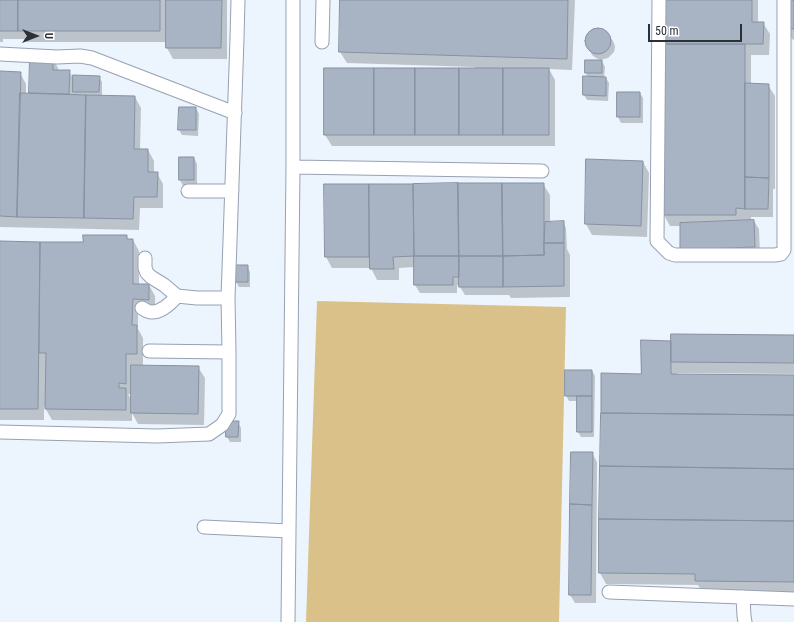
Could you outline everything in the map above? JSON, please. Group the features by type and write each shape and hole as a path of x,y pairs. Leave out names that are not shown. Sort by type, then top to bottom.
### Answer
{"street":[{"path":"0,432 157,436 209,434 222,425 229,414 228,298 238,0"},
{"path":"288,622 293,166 293,0"},
{"path":"322,42 323,0"},
{"path":"659,0 657,241 669,253 675,255 775,255 781,254 784,250 784,0"},
{"path":"0,54 57,57 80,56 92,58 235,113"},
{"path":"293,166 542,170"},
{"path":"188,191 232,191"},
{"path":"145,258 145,268 147,273 177,296 197,298 228,298"},
{"path":"142,308 151,312 158,311 164,308 177,296"},
{"path":"149,351 229,352"},
{"path":"204,527 290,531"},
{"path":"609,592 794,599"},
{"path":"743,597 745,622"}],"shaded area":[{"path":"317,301 566,307 559,622 306,622"}],"building":[{"path":"0,0 18,0 18,31 0,31"},
{"path":"18,0 160,0 160,31 18,31"},
{"path":"166,0 222,0 221,48 166,48"},
{"path":"340,0 568,0 567,59 339,52"},
{"path":"664,0 752,0 752,22 764,22 763,44 663,44"},
{"path":"786,0 794,0 794,29 785,28"},
{"path":"598,28 608,31 611,41 608,51 598,54 588,51 585,41 588,31"},
{"path":"663,44 745,44 745,209 736,208 736,215 663,215"},
{"path":"30,58 53,58 53,70 70,70 69,94 29,93"},
{"path":"585,60 602,60 602,73 585,73"},
{"path":"324,68 374,68 374,135 324,135"},
{"path":"374,68 415,68 415,135 374,135"},
{"path":"415,68 459,68 459,135 415,135"},
{"path":"459,68 503,68 503,135 459,135"},
{"path":"503,68 549,68 549,135 503,135"},
{"path":"0,71 21,72 17,217 0,216"},
{"path":"73,75 100,76 99,92 73,92"},
{"path":"583,76 606,77 606,96 583,95"},
{"path":"745,83 769,84 769,178 745,177"},
{"path":"617,92 640,92 640,117 617,117"},
{"path":"20,93 86,95 84,218 17,217"},
{"path":"86,95 135,96 134,149 148,149 148,172 158,172 157,197 134,197 133,219 84,218"},
{"path":"179,107 196,107 196,130 178,130"},
{"path":"179,157 194,157 194,180 179,180"},
{"path":"586,159 643,161 641,226 585,224"},
{"path":"745,177 769,178 768,209 745,209"},
{"path":"458,183 502,183 503,256 459,256"},
{"path":"458,183 459,256 414,256 413,184"},
{"path":"502,183 544,183 544,255 503,256"},
{"path":"324,184 369,184 369,257 325,257"},
{"path":"369,184 413,184 414,256 393,257 394,269 370,269"},
{"path":"754,220 755,247 680,250 680,223"},
{"path":"564,221 564,243 544,243 545,222"},
{"path":"83,235 127,235 127,239 133,239 133,284 149,284 149,300 133,299 132,325 137,325 137,354 126,354 126,384 119,383 119,388 126,388 126,410 45,409 46,353 39,353 40,242 83,242"},
{"path":"0,241 40,242 38,409 0,409"},
{"path":"544,243 564,243 564,286 503,287 503,256 544,255"},
{"path":"414,256 459,256 459,277 453,277 453,285 414,285"},
{"path":"459,256 503,256 503,287 459,287"},
{"path":"235,265 248,265 248,282 235,282"},
{"path":"671,334 794,335 794,363 671,362"},
{"path":"641,340 671,341 671,374 794,375 794,415 601,413 601,373 641,374"},
{"path":"131,365 199,366 198,414 131,413"},
{"path":"565,370 592,370 592,396 565,396"},
{"path":"577,396 592,396 592,432 577,432"},
{"path":"601,413 794,415 794,469 600,466"},
{"path":"226,421 239,421 238,437 226,437"},
{"path":"571,452 593,452 592,505 570,504"},
{"path":"600,466 794,469 794,521 599,519"},
{"path":"570,504 592,505 591,595 569,595"},
{"path":"599,519 794,521 794,582 695,581 695,574 599,573"}]}
